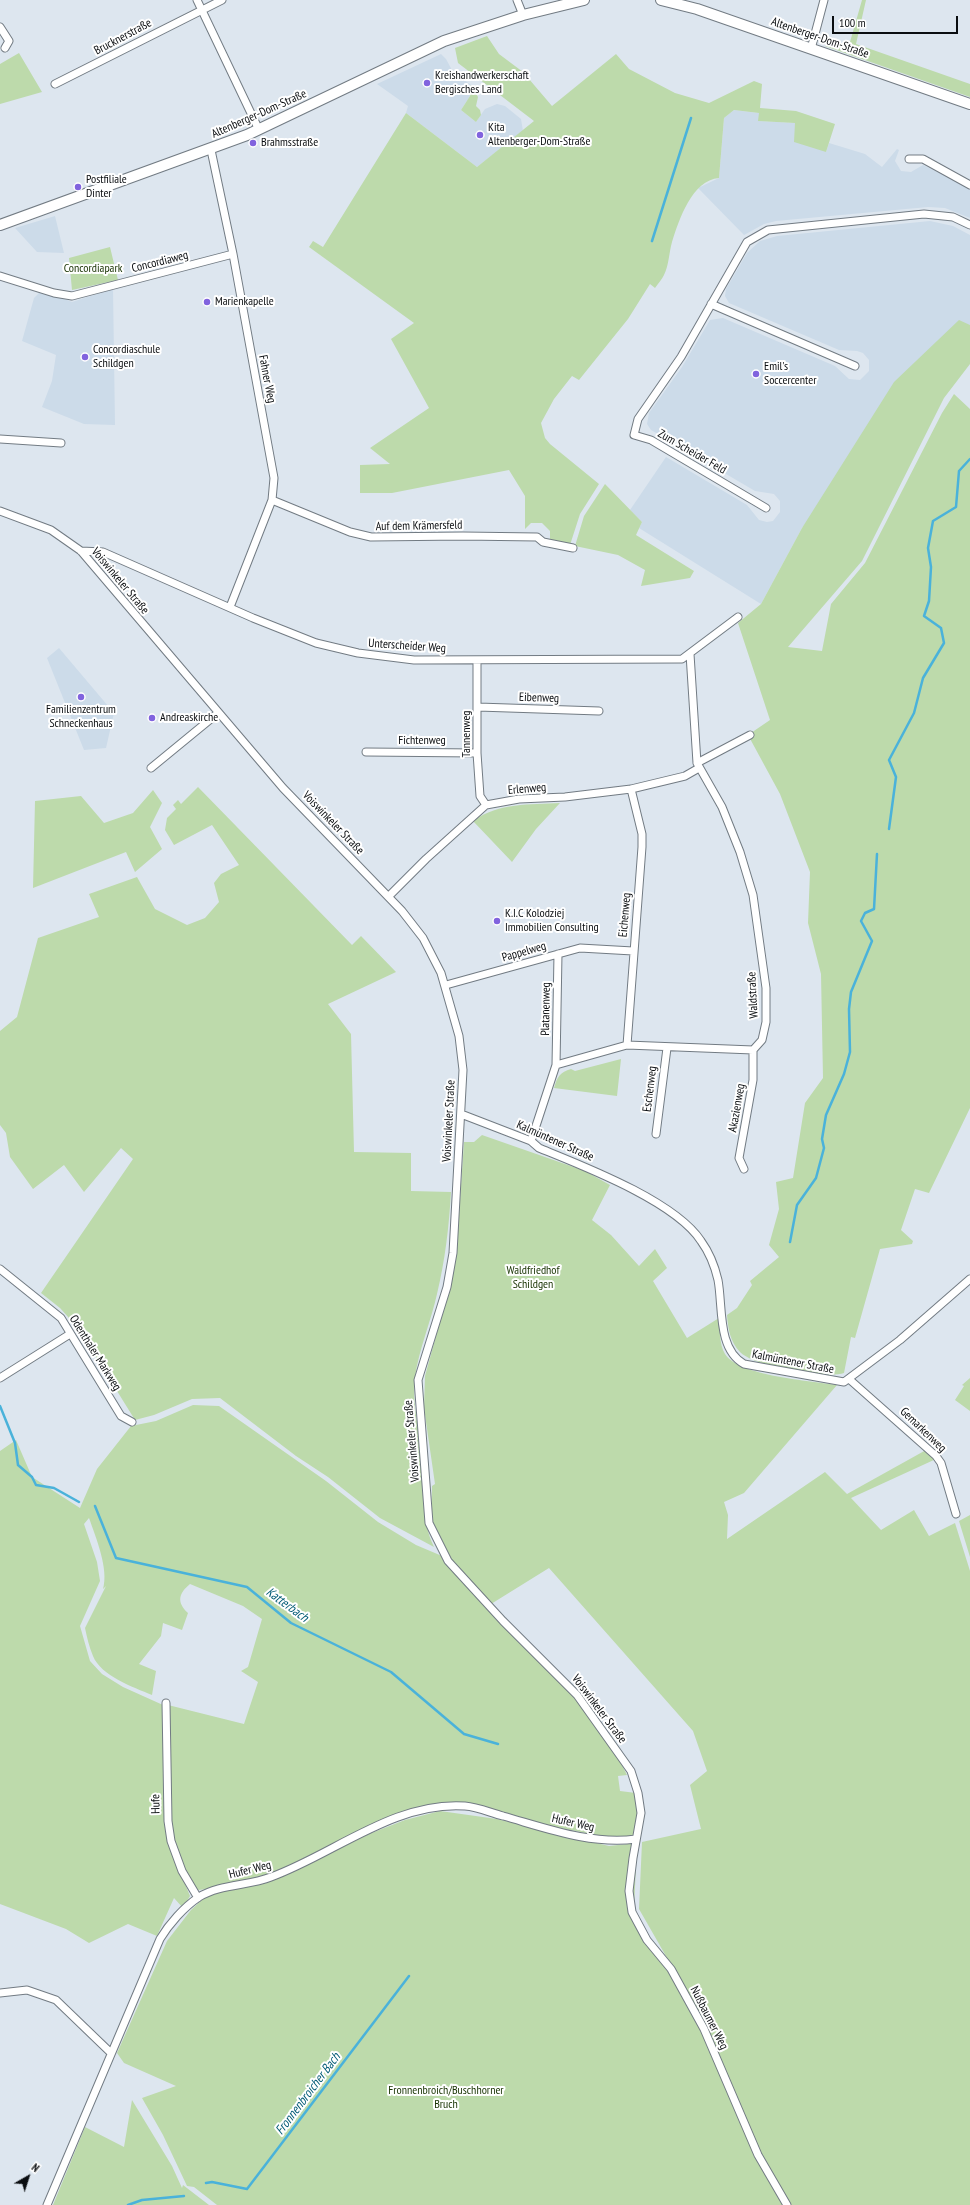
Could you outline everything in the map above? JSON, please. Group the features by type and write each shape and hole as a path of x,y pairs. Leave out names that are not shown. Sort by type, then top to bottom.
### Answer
{"main road":[{"name":"Altenberger-Dom-Straße","path":"0,225 211,150 258,130 429,47 523,15 584,0"},
{"name":"Altenberger-Dom-Straße","path":"661,0 697,9 970,104"}],"street":[{"path":"197,0 258,130"},
{"name":"Brucknerstraße","path":"55,84 78,74 118,51 222,0"},
{"path":"517,0 523,15"},
{"path":"811,49 824,0"},
{"path":"0,27 9,41 5,48"},
{"name":"Fahner Weg","path":"211,150 233,254 274,478 272,500 230,607"},
{"path":"909,159 923,159 970,185"},
{"name":"Zum Scheider Feld","path":"766,508 651,440 634,435 638,419 681,357 747,242 768,230 924,214 952,217 970,225"},
{"name":"Concordiaweg","path":"0,276 54,293 72,296 233,254"},
{"path":"711,304 856,366"},
{"path":"0,439 61,443"},
{"name":"Auf dem Krämersfeld","path":"272,500 350,532 371,538 463,536 537,537 543,542 573,548"},
{"name":"Voiswinkeler Straße","path":"0,511 51,530 81,551 218,713 284,788 388,896 423,938 446,985 463,1058 453,1253 447,1287 418,1380 429,1523 448,1561 503,1621 578,1695 631,1771 638,1793 641,1813 636,1839"},
{"name":"Unterscheider Weg","path":"81,551 103,552 316,643 358,653 414,660 682,659 738,617"},
{"name":"Waldstraße","path":"690,654 698,765 722,807 740,852 753,896 766,988 766,1022 762,1040 753,1050"},
{"name":"Tannenweg","path":"477,660 477,753 480,796 486,805"},
{"name":"Eibenweg","path":"478,707 599,711"},
{"path":"152,768 218,713"},
{"path":"698,765 750,735"},
{"name":"Fichtenweg","path":"366,752 477,753"},
{"name":"Erlenweg","path":"486,805 519,799 565,797 631,789 685,776 698,765"},
{"name":"Eichenweg","path":"627,1045 642,834 631,789"},
{"path":"388,896 431,853 486,805"},
{"name":"Pappelweg","path":"446,985 580,948 633,951"},
{"name":"Platanenweg","path":"556,1065 558,954"},
{"path":"531,1141 556,1065 627,1045 667,1048 753,1050"},
{"name":"Eschenweg","path":"656,1134 667,1048"},
{"name":"Akazienweg","path":"744,1169 739,1158 754,1080 753,1050"},
{"name":"Kalmüntener Straße","path":"461,1114 531,1141 539,1148 586,1168 644,1196 675,1214 691,1228 701,1240 715,1270 725,1339 737,1360 752,1366 841,1382 849,1380 900,1340 970,1279"},
{"name":"Odenthaler Markweg","path":"0,1269 51,1308 61,1318 121,1416 132,1422"},
{"path":"0,1378 70,1334"},
{"name":"Gemarkenweg","path":"849,1380 936,1456 941,1463 956,1514"},
{"name":"Hufe","path":"166,1702 168,1821 171,1841 182,1871 198,1898"},
{"name":"Hufer Weg","path":"47,2205 160,1939 180,1914 198,1898 210,1891 271,1877 384,1823 413,1813 440,1807 466,1806 596,1840 636,1839"},
{"name":"Nußbaumer Weg","path":"636,1839 629,1891 632,1912 647,1940 671,1969 704,2029 758,2155 787,2205"},
{"path":"0,1992 27,1990 56,2000 111,2053"}],"shaded area":[{"path":"441,54 446,59 453,72 471,85 467,90 471,93 470,96 461,110 476,122 485,109 497,104 505,106 521,119 523,131 477,167 406,113 408,106 377,84"},
{"path":"734,110 759,113 759,121 795,123 826,152 829,143 865,154 882,167 897,149 899,150 895,161 901,171 911,172 923,165 970,188 970,218 945,208 928,207 776,221 764,224 744,235 698,188 719,178 724,118"},
{"path":"55,216 64,253 37,252 15,228"},
{"path":"930,221 953,226 970,235 970,325 802,528 761,604 639,528 642,522 630,510 666,457 747,505 759,520 767,522 773,521 780,512 780,501 774,494 755,491 651,430 647,424 649,413 682,367 710,320 723,318 835,366 849,379 860,380 869,371 869,360 863,353 857,351 839,350 729,303 725,296 726,289 747,253 760,241 777,236"},
{"name":"Concordiaschule Schildgen","path":"113,289 115,425 84,424 42,407 52,381 56,355 22,341 34,298 42,290 72,302"},
{"name":"Familienzentrum Schneckenhaus","path":"59,648 114,713 106,748 84,750 47,658"}],"green space":[{"path":"862,0 866,0 856,44 970,84 970,97 825,46 850,42"},
{"path":"487,36 499,54 523,72 552,106 616,54 629,69 675,93 709,103 754,81 762,84 760,108 796,111 835,124 826,152 794,142 795,123 758,121 759,113 734,110 724,118 719,178 710,180 701,186 688,202 675,233 666,271 663,277 655,288 650,284 628,319 579,380 572,376 554,399 541,423 545,438 550,444 599,484 580,514 570,545 550,541 550,531 542,523 531,523 525,529 525,496 509,470 392,493 360,493 360,465 390,464 370,448 429,408 391,339 414,323 309,247 313,241 323,247 406,113 477,167 534,121 458,63 455,48"},
{"path":"19,53 42,92 0,104 0,64"},
{"path":"471,85 478,97 476,106 480,110 481,115 476,122 461,110 470,96 471,93 467,90"},
{"name":"Concordiapark","path":"110,247 118,280 72,290 69,258"},
{"path":"959,320 970,325 970,364 944,398 862,561 788,647 822,651 831,604 865,563 942,413 954,394 970,409 970,1108 929,1193 915,1189 901,1230 913,1241 912,1244 880,1249 855,1338 851,1337 844,1373 806,1373 759,1362 747,1357 740,1352 734,1344 730,1335 727,1320 727,1315 737,1308 752,1285 750,1281 779,1257 769,1245 779,1209 776,1182 793,1178 805,1103 823,1078 821,974 808,923 810,872 780,794 748,735 770,720 738,623 761,604 802,528 894,382"},
{"path":"605,484 642,522 636,535 694,571 690,578 641,586 645,570 618,555 575,546 584,516"},
{"path":"198,787 352,945 361,936 396,972 328,1004 351,1034 354,1152 411,1153 411,1191 451,1192 448,1231 440,1282 419,1356 414,1390 416,1414 422,1449 427,1528 434,1547 380,1518 328,1477 296,1456 220,1398 192,1399 154,1415 135,1420 78,1328 60,1308 41,1293 133,1159 121,1148 84,1192 64,1165 33,1189 10,1157 6,1133 0,1125 0,1031 17,1017 38,938 99,917 89,894 137,877 155,909 187,925 205,918 219,902 214,883 221,874 239,865 212,825 174,845 165,830 167,818 176,809 173,805 178,800 181,804"},
{"path":"153,790 162,803 150,827 162,849 135,872 126,852 33,888 35,801 81,796 104,823 133,813"},
{"path":"560,803 536,829 512,862 473,821 494,810 504,807"},
{"path":"621,1059 617,1096 554,1088 556,1081 567,1070 571,1069 575,1071"},
{"path":"482,1135 585,1171 610,1185 592,1220 611,1235 639,1266 655,1249 667,1268 653,1281 687,1338 719,1318 720,1336 725,1354 745,1368 776,1376 837,1385 744,1493 724,1502 728,1515 727,1539 825,1472 847,1494 926,1450 936,1459 851,1498 881,1530 914,1510 929,1536 955,1523 970,1571 970,2205 217,2205 194,2187 187,2186 163,2135 142,2098 176,2086 124,2063 117,2053 167,1941 191,1910 207,1895 313,1861 369,1834 405,1820 440,1811 497,1819 609,1846 637,1843 634,1909 701,2028 706,2026 639,1909 642,1842 701,1829 690,1785 707,1771 693,1731 549,1568 491,1604 450,1558 437,1537 433,1526 431,1511 432,1486 435,1484 424,1408 425,1376 447,1296 457,1245 464,1142 474,1142"},
{"path":"970,1378 970,1411 955,1400 964,1386 962,1385"},
{"path":"193,1405 219,1406 326,1481 378,1522 416,1545 442,1556 519,1643 550,1668 579,1698 619,1759 627,1775 618,1776 620,1791 636,1793 641,1815 638,1838 611,1838 449,1806 449,1803 403,1813 360,1831 275,1872 227,1886 198,1890 188,1880 181,1867 176,1852 173,1834 170,1799 168,1705 244,1724 258,1682 241,1671 248,1667 262,1619 243,1606 190,1584 183,1591 180,1598 184,1609 188,1613 182,1630 163,1623 161,1636 139,1664 156,1671 152,1695 118,1680 97,1663 90,1649 85,1628 106,1586 103,1589 103,1563 89,1518 84,1524 97,1562 100,1581 80,1626 90,1661 102,1674 123,1687 163,1705 166,1828 172,1852 190,1896 183,1908 174,1898 157,1936 128,1924 89,1943 66,1929 0,1904 0,1451 16,1440 32,1477 80,1508 97,1469 131,1426 156,1421"},
{"path":"970,1515 970,1557 959,1521"},
{"path":"132,2100 172,2166 182,2188 183,2185 209,2205 53,2205 85,2127 124,2147"}],"waterway":[{"path":"652,241 691,118"},
{"path":"889,829 896,777 889,760 914,713 923,678 944,643 941,628 924,616 929,601 931,567 928,548 933,521 956,507 959,471 970,459"},
{"path":"790,1242 797,1205 816,1178 824,1148 822,1139 826,1115 844,1074 850,1052 849,1009 851,992 872,941 861,921 865,913 874,909 877,854"},
{"name":"Katterbach","path":"0,1406 15,1443 18,1465 32,1477 36,1485 54,1488 79,1502"},
{"name":"Katterbach","path":"95,1506 116,1558 247,1587 291,1623 391,1672 464,1734 498,1744"},
{"name":"Fronnenbroicher Bach","path":"206,2183 212,2182 247,2189 409,1976"},
{"name":"Fronnenbroicher Bach","path":"128,2205 142,2200 184,2196"}],"place":[{"name":"Kreishandwerkerschaft Bergisches Land","path":"427,83"},
{"name":"Kita Altenberger-Dom-Straße","path":"480,135"},
{"name":"Brahmsstraße","path":"253,143"},
{"name":"Postfiliale Dinter","path":"78,187"},
{"name":"Marienkapelle","path":"207,302"},
{"name":"Concordiaschule Schildgen","path":"85,357"},
{"name":"Emil's Soccercenter","path":"756,374"},
{"name":"Familienzentrum Schneckenhaus","path":"81,697"},
{"name":"Andreaskirche","path":"152,718"},
{"name":"K.I.C Kolodziej Immobilien Consulting","path":"497,921"}],"park label":[{"name":"Waldfriedhof Schildgen","path":"533,1278"},
{"name":"Fronnenbroich/Buschhorner Bruch","path":"446,2098"}]}
